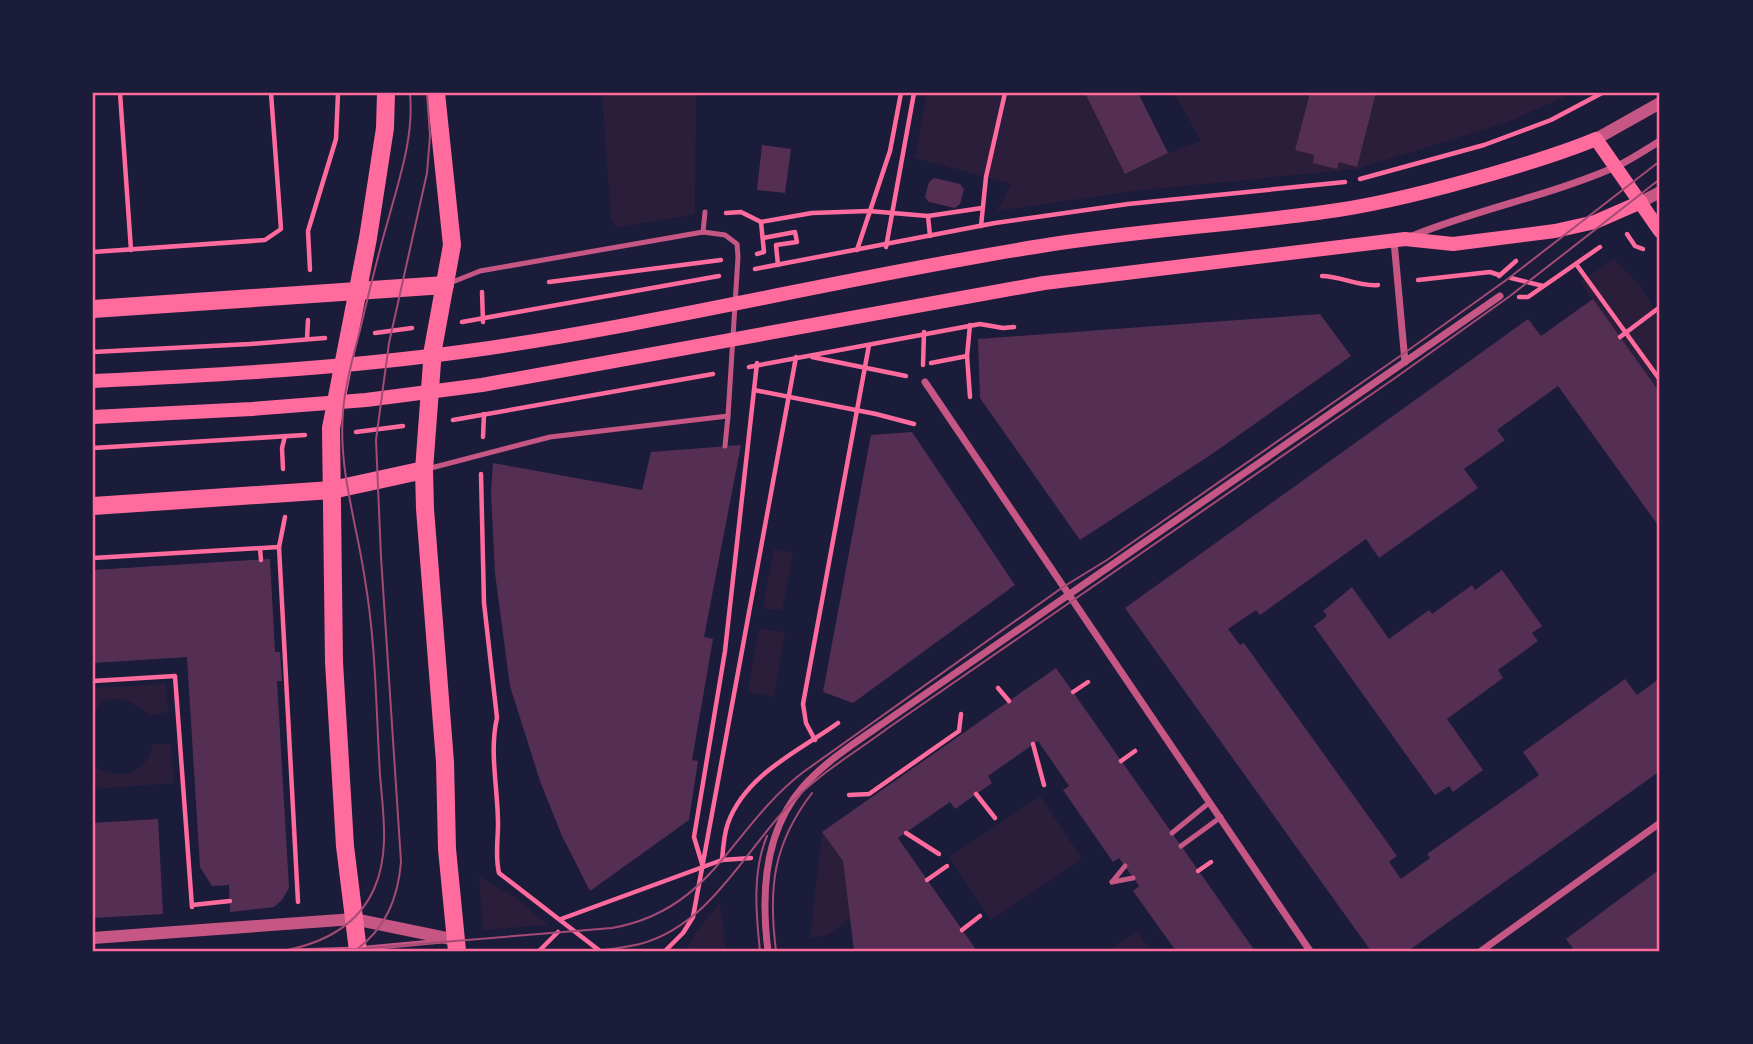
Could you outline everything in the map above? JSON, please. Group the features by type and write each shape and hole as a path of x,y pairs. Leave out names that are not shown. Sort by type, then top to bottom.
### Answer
{"main road":[{"path":"358,950 345,846 334,662 331,428 360,290 385,128 386,93"},
{"path":"436,93 452,245 433,349 424,470 445,762 447,849 456,946"},
{"path":"93,381 250,373 476,350 991,254 1382,202 1445,188 1532,163 1596,139 1660,231"},
{"path":"93,417 366,400 482,385 984,294 1104,275 1399,240 1453,243 1555,231 1595,222 1641,202"},
{"path":"93,309 445,285"},
{"path":"93,506 332,490 424,470"}],"street":[{"path":"1596,139 1660,103"},
{"path":"1405,362 1399,240 1446,222 1550,192 1616,167 1660,141"},
{"path":"1641,202 1660,192"},
{"path":"768,951 764,907 765,877 770,857 791,803 816,775 895,715 1500,296"},
{"path":"925,382 1310,951"},
{"path":"1481,951 1660,823"},
{"path":"93,938 354,919 456,946"}],"lane":[{"path":"704,232 705,212"},
{"path":"445,285 480,271 704,232 725,235 737,244 738,257 725,446"},
{"path":"424,470 550,438 728,416"},
{"path":"1172,833 1210,802"},
{"path":"1181,845 1221,817"},
{"path":"1125,866 1112,882 1133,878"},
{"path":"294,951 456,946"}],"path":[{"path":"120,93 131,250"},
{"path":"93,252 265,240 281,229 271,93"},
{"path":"310,250 308,231 336,139 338,93"},
{"path":"854,258 890,151 901,93"},
{"path":"885,252 914,93"},
{"path":"986,177 1005,93"},
{"path":"753,270 995,223 1128,205 1357,180 1484,145 1551,120 1602,93"},
{"path":"928,216 982,208"},
{"path":"536,283 764,252 761,222 812,213 869,211"},
{"path":"763,239 795,232 797,242 776,245 779,265"},
{"path":"1500,296 1528,297 1607,241"},
{"path":"1576,264 1660,380"},
{"path":"1421,280 1490,272 1543,286"},
{"path":"461,322 728,275"},
{"path":"1620,337 1660,307"},
{"path":"980,324 1014,327"},
{"path":"365,334 420,327"},
{"path":"93,352 327,338"},
{"path":"815,740 806,723 803,705 869,341"},
{"path":"666,951 684,933 693,917 796,354 925,382"},
{"path":"923,364 967,356"},
{"path":"730,386 857,410 914,424"},
{"path":"703,868 694,837 725,651 754,390"},
{"path":"482,468 484,603 496,718 493,734 498,825 495,855 499,873 600,951"},
{"path":"93,558 279,547 299,922"},
{"path":"260,548 261,559"},
{"path":"93,681 175,676 193,916"},
{"path":"1073,692 1088,682"},
{"path":"998,688 1009,701"},
{"path":"849,795 869,794 909,769 959,731 961,714"},
{"path":"561,919 722,860 727,825 736,805 766,771 838,723"},
{"path":"1034,744 1044,785"},
{"path":"1121,761 1135,751"},
{"path":"976,794 995,818"},
{"path":"906,833 939,854"},
{"path":"1198,871 1211,862"},
{"path":"927,880 947,866"},
{"path":"192,905 230,901"},
{"path":"962,930 980,916"},
{"path":"539,951 558,932"}],"shaded area":[{"path":"602,93 696,93 695,214 617,228 611,218"},
{"path":"927,93 1085,93 1126,174 1168,153 1201,141 1174,93 1310,93 1295,150 1314,155 1313,163 1339,162 1357,166 1376,93 1573,93 1505,123 1357,169 1134,191 997,211 1011,184 915,158"},
{"path":"1614,259 1639,285 1660,317 1660,393 1580,282"},
{"path":"774,549 793,552 782,611 763,608"},
{"path":"759,628 785,633 774,697 748,692"},
{"path":"166,684 168,712 149,716 132,703 110,699 98,706 93,716 93,688"},
{"path":"153,744 171,744 174,783 93,789 93,765 112,773 130,772 144,763"},
{"path":"1040,796 1082,859 991,920 949,857"},
{"path":"822,832 843,861 850,918 827,935 810,938"},
{"path":"479,876 516,898 548,925 483,930"},
{"path":"720,903 726,951 685,951 695,933"},
{"path":"1137,931 1151,951 1108,951"}],"building":[{"path":"1085,93 1138,93 1168,153 1125,174"},
{"path":"1310,93 1376,93 1357,167 1339,162 1337,169 1313,163 1314,155 1295,150"},
{"path":"762,145 791,149 785,193 757,190"},
{"path":"934,178 960,184 964,189 960,204 955,208 929,202 925,197 929,182"},
{"path":"1593,299 1660,393 1660,528 1558,386 1497,430 1505,440 1464,469 1478,488 1379,558 1366,539 1260,615 1256,610 1228,629 1240,645 1244,643 1397,856 1389,862 1401,879 1430,858 1427,854 1539,775 1523,752 1625,679 1637,695 1660,678 1660,771 1408,951 1371,951 1125,608 1528,319 1541,336"},
{"path":"1320,314 1351,356 1212,454 1080,540 980,398 978,339"},
{"path":"912,432 1015,585 853,703 823,692 871,435"},
{"path":"741,445 704,637 713,639 692,760 698,761 689,820 590,891 562,836 540,781 510,686 495,573 491,493 493,463 642,490 651,452"},
{"path":"270,559 275,652 280,652 282,681 277,681 289,888 274,907 230,912 229,885 212,886 200,867 187,657 93,663 93,570"},
{"path":"1502,570 1542,626 1532,633 1538,641 1498,670 1503,678 1447,719 1483,770 1453,792 1449,786 1435,795 1314,626 1327,616 1323,611 1352,587 1389,639 1429,610 1432,614 1472,585 1475,590"},
{"path":"1056,668 1255,951 1176,951 1133,891 1139,886 1119,858 1113,862 1063,790 1069,786 1038,741 988,776 992,783 955,809 950,802 898,838 977,951 854,951 843,861 822,832"},
{"path":"158,819 163,914 93,918 93,823"},
{"path":"1660,869 1660,951 1575,951 1566,939"}],"tram line":[{"path":"282,951 310,944 348,923 367,902 379,876 382,862 384,818 369,604 346,475 342,433 350,371 405,156 410,125 410,93"},
{"path":"356,950 375,932 389,911 397,888 401,862 376,440 389,343 427,173 430,136 427,93"},
{"path":"294,951 357,949 612,928 646,918 674,904 698,886 777,795 802,773 1063,587 1107,560 1403,354 1509,278 1660,161"},
{"path":"587,951 640,944 665,934 686,921 724,885 790,804 825,773 1395,378 1510,296 1660,179"},
{"path":"776,951 773,907 776,868 789,830 812,793"},
{"path":"760,951 757,878 767,836"}]}
